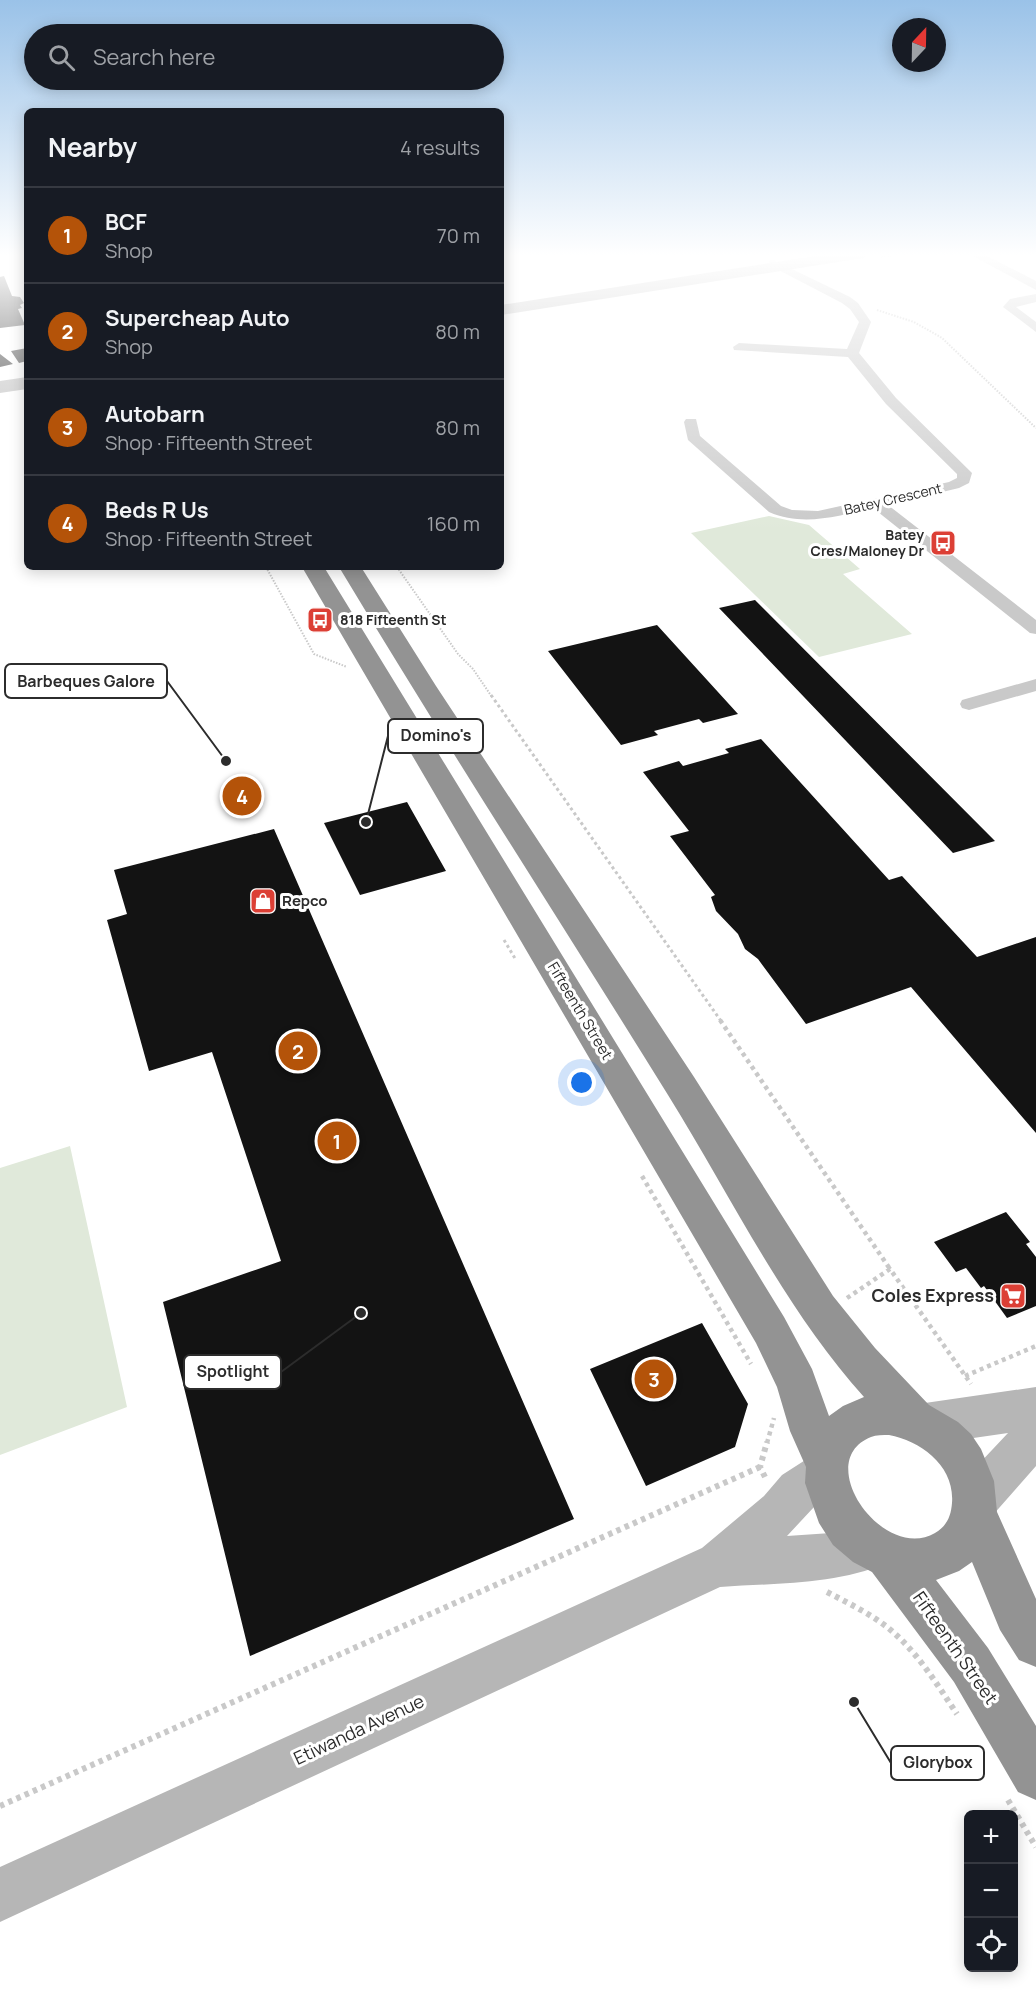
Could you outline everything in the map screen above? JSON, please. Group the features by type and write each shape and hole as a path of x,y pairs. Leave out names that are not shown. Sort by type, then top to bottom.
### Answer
{"highway":[{"name":"Fifteenth Street","path":"315,570 779,1347 797,1383 827,1469"},
{"path":"352,570 717,1143 819,1309 860,1362 919,1421 945,1438 961,1456 972,1478 975,1508 1012,1604 1036,1643"},
{"path":"456,806 494,795"},
{"path":"919,1421 889,1414 866,1417 847,1427 833,1444 827,1469 830,1493 839,1514 853,1533 880,1552 912,1561 934,1559 953,1550 968,1534 975,1508"},
{"name":"Fifteenth Street","path":"880,1552 971,1665 1021,1784"}],"street":[{"path":"739,347 852,353 855,346"},
{"name":"Batey Crescent","path":"691,422 693,437 775,509 802,517 877,504 954,485 964,480 964,473 898,407 852,353"},
{"path":"0,387 24,383"},
{"path":"877,504 1036,629"},
{"path":"969,704 1036,685"},
{"path":"919,1421 1036,1408"},
{"path":"975,1508 1019,1452 1036,1437"},
{"name":"Etiwanda Avenue","path":"0,1895 718,1564 780,1512 798,1491 827,1469"},
{"name":"Etiwanda Avenue","path":"718,1564 880,1552"}],"path":[{"path":"950,346 1036,428"},
{"path":"268,570 314,654 351,669"},
{"path":"399,570 458,654 473,669 750,1063 890,1269"},
{"path":"502,936 518,962"},
{"path":"640,1173 755,1372"},
{"path":"965,1376 1036,1346"},
{"path":"777,1409 760,1467 780,1512"},
{"path":"0,1806 760,1467"},
{"path":"806,1557 827,1592 877,1620 904,1642 933,1678 963,1723"},
{"path":"1021,1784 1036,1847"}],"green space":[{"path":"769,516 809,525 860,569 843,574 912,634 819,657 691,533"},
{"path":"70,1146 127,1407 0,1455 0,1168"}],"building":[{"path":"24,349 24,362 19,363 11,351"},
{"path":"0,354 13,364 0,367"},
{"path":"755,600 995,841 953,853 719,608"},
{"path":"657,625 738,714 703,723 699,719 654,731 658,735 621,745 548,651"},
{"path":"761,739 889,880 902,876 977,957 1036,937 1036,1133 911,987 806,1024 758,959 745,949 738,934 716,911 711,897 715,895 670,836 689,831 643,772 679,761 683,766 729,753 725,749"},
{"path":"407,802 446,871 360,895 324,823"},
{"path":"274,829 574,1519 250,1656 163,1302 281,1261 212,1052 149,1071 107,920 127,914 114,870"},
{"path":"1006,1212 1030,1242 1026,1244 1036,1257 1036,1306 1007,1318 984,1286 981,1288 966,1268 956,1272 934,1242"},
{"path":"702,1323 748,1404 735,1447 646,1486 590,1369"}],"place":[{"name":"Batey Cres/Maloney Dr","path":"943,543"},
{"name":"818 Fifteenth St","path":"320,620"},
{"name":"Barbeques Galore","path":"226,761"},
{"name":"Beds R Us","path":"242,796"},
{"name":"Domino's","path":"366,822"},
{"name":"Repco","path":"263,901"},
{"name":"Supercheap Auto","path":"298,1051"},
{"name":"BCF","path":"337,1141"},
{"name":"Coles Express","path":"1013,1296"},
{"name":"Spotlight","path":"361,1313"},
{"name":"Autobarn","path":"654,1379"},
{"name":"Glorybox","path":"854,1702"}]}
